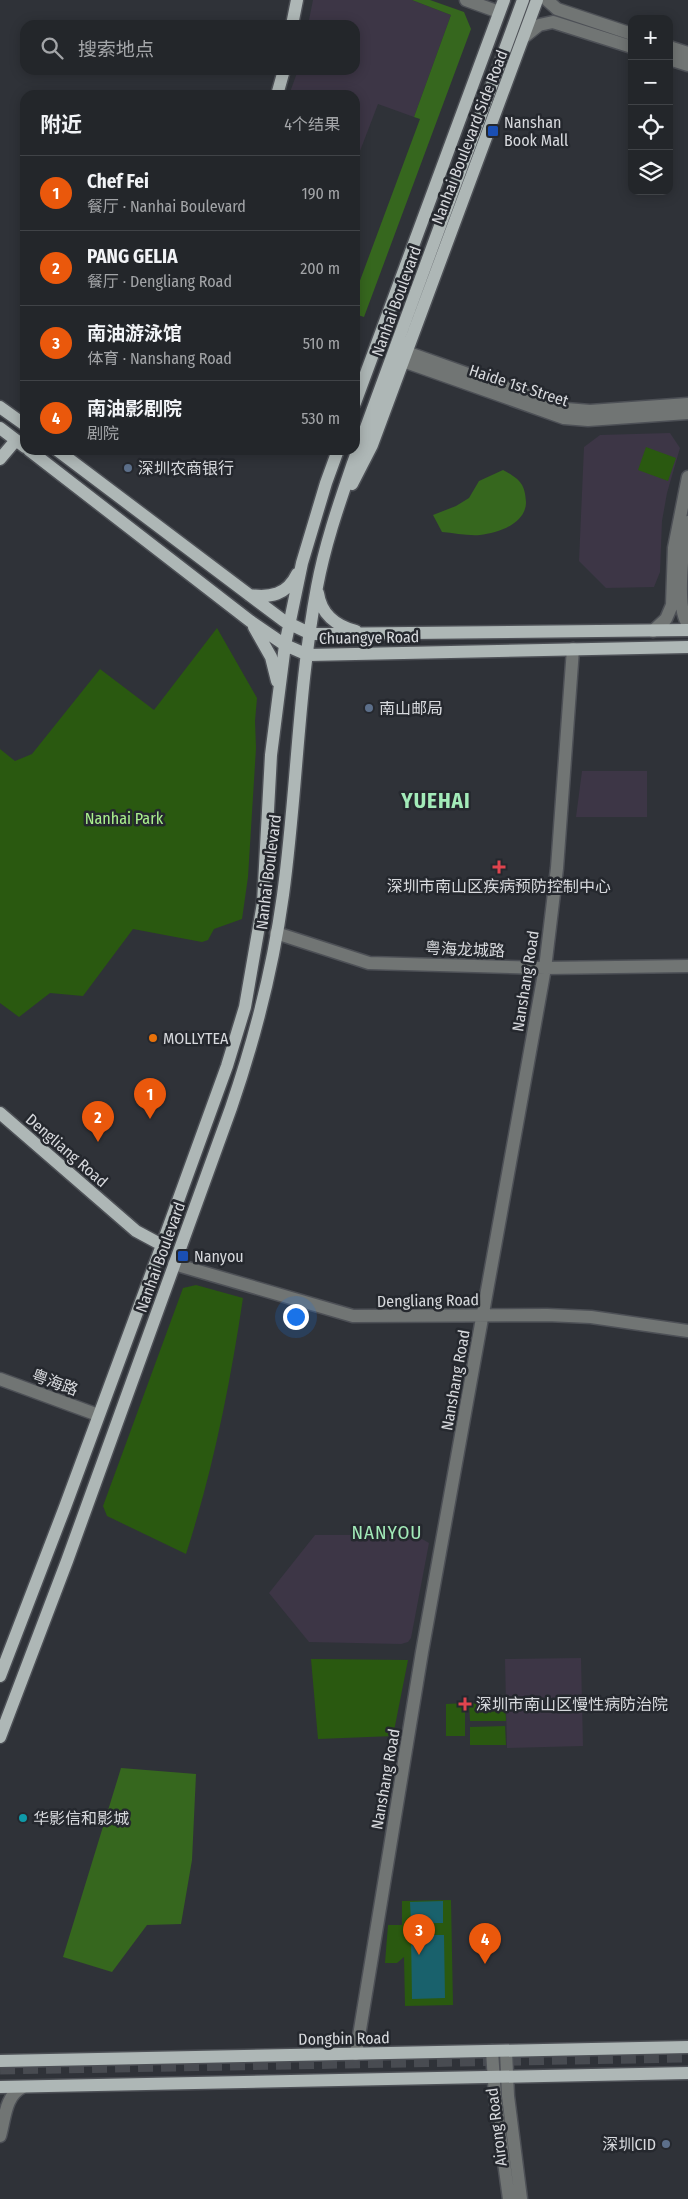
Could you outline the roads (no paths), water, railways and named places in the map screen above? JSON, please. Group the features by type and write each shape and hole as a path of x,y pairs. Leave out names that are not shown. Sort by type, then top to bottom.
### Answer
{"main road":[{"path":"293,20 297,0"},
{"name":"Nanhai Boulevard","path":"360,445 523,0"},
{"name":"Nanhai Boulevard Side Road","path":"338,505 358,474 372,445 524,37 536,0"},
{"name":"Nanhai Boulevard","path":"360,389 501,6"},
{"path":"494,115 499,66"},
{"path":"278,90 283,75"},
{"path":"0,407 20,420"},
{"path":"0,428 20,443 0,458"},
{"name":"Chuangye Road","path":"35,455 250,621 285,645 308,655 688,647"},
{"name":"Chuangye Road","path":"65,455 289,624 311,634 688,630"},
{"name":"Nanhai Boulevard","path":"0,1676 228,1066 250,984 263,903 271,755 285,645 302,563 336,455"},
{"name":"Nanhai Boulevard","path":"0,1737 67,1561 245,1068 264,996 287,862 308,655 318,586 338,505 356,455"},
{"path":"248,594 272,596 280,593 289,587 302,563"},
{"path":"318,586 319,601 324,612 332,620 349,629 368,633"},
{"path":"250,621 260,635 271,657 278,696"},
{"name":"Dengliang Road","path":"0,1113 136,1231 162,1245"},
{"name":"Dongbin Road","path":"0,2061 688,2047"},
{"path":"0,2087 688,2073"}],"street":[{"path":"466,0 501,6"},
{"path":"547,0 557,9 628,33"},
{"path":"524,37 539,25 553,22 628,45"},
{"path":"673,48 688,53"},
{"path":"672,60 688,65"},
{"name":"Haide 1st Street","path":"404,357 566,409 590,411 688,404"},
{"name":"Haide 1st Street","path":"404,357 564,418 588,420 688,413"},
{"path":"653,631 666,619 672,605 674,548 688,477"},
{"path":"688,522 682,576 682,611 683,618 688,624"},
{"name":"Nanshang Road","path":"356,2054 422,1652 545,968 557,868 573,649"},
{"name":"粤海龙城路","path":"276,933 369,963 545,968 688,966"},
{"name":"Dengliang Road","path":"174,1264 353,1316 591,1317 688,1331"},
{"name":"粤海路","path":"0,1379 98,1415"},
{"name":"Airong Road","path":"492,2051 493,2078 509,2199"},
{"name":"Airong Road","path":"506,2051 506,2077 521,2199"},
{"path":"1,2130 11,2098 23,2086"},
{"path":"0,2106 1,2130"}],"water":[{"path":"443,1901 443,1923 411,1923 410,1902"},
{"path":"411,1935 444,1935 445,1998 412,1999"}],"tunnel":[{"path":"0,2067 688,2055"}],"place":[{"name":"Nanshan Book Mall","path":"493,131"},
{"name":"深圳农商银行","path":"128,468"},
{"name":"南山邮局","path":"369,708"},
{"name":"深圳市南山区疾病预防控制中心","path":"499,867"},
{"name":"MOLLYTEA","path":"153,1038"},
{"name":"Chef Fei","path":"150,1119"},
{"name":"PANG GELIA","path":"98,1142"},
{"name":"Nanyou","path":"183,1256"},
{"name":"深圳市南山区慢性病防治院","path":"465,1704"},
{"name":"华影信和影城","path":"23,1818"},
{"name":"南油游泳馆","path":"419,1955"},
{"name":"南油影剧院","path":"485,1964"},
{"name":"深圳CID","path":"666,2144"}],"district":[{"name":"YUEHAI","path":"436,801"},
{"name":"NANYOU","path":"387,1532"}],"park label":[{"name":"Nanhai Park","path":"124,818"}]}
